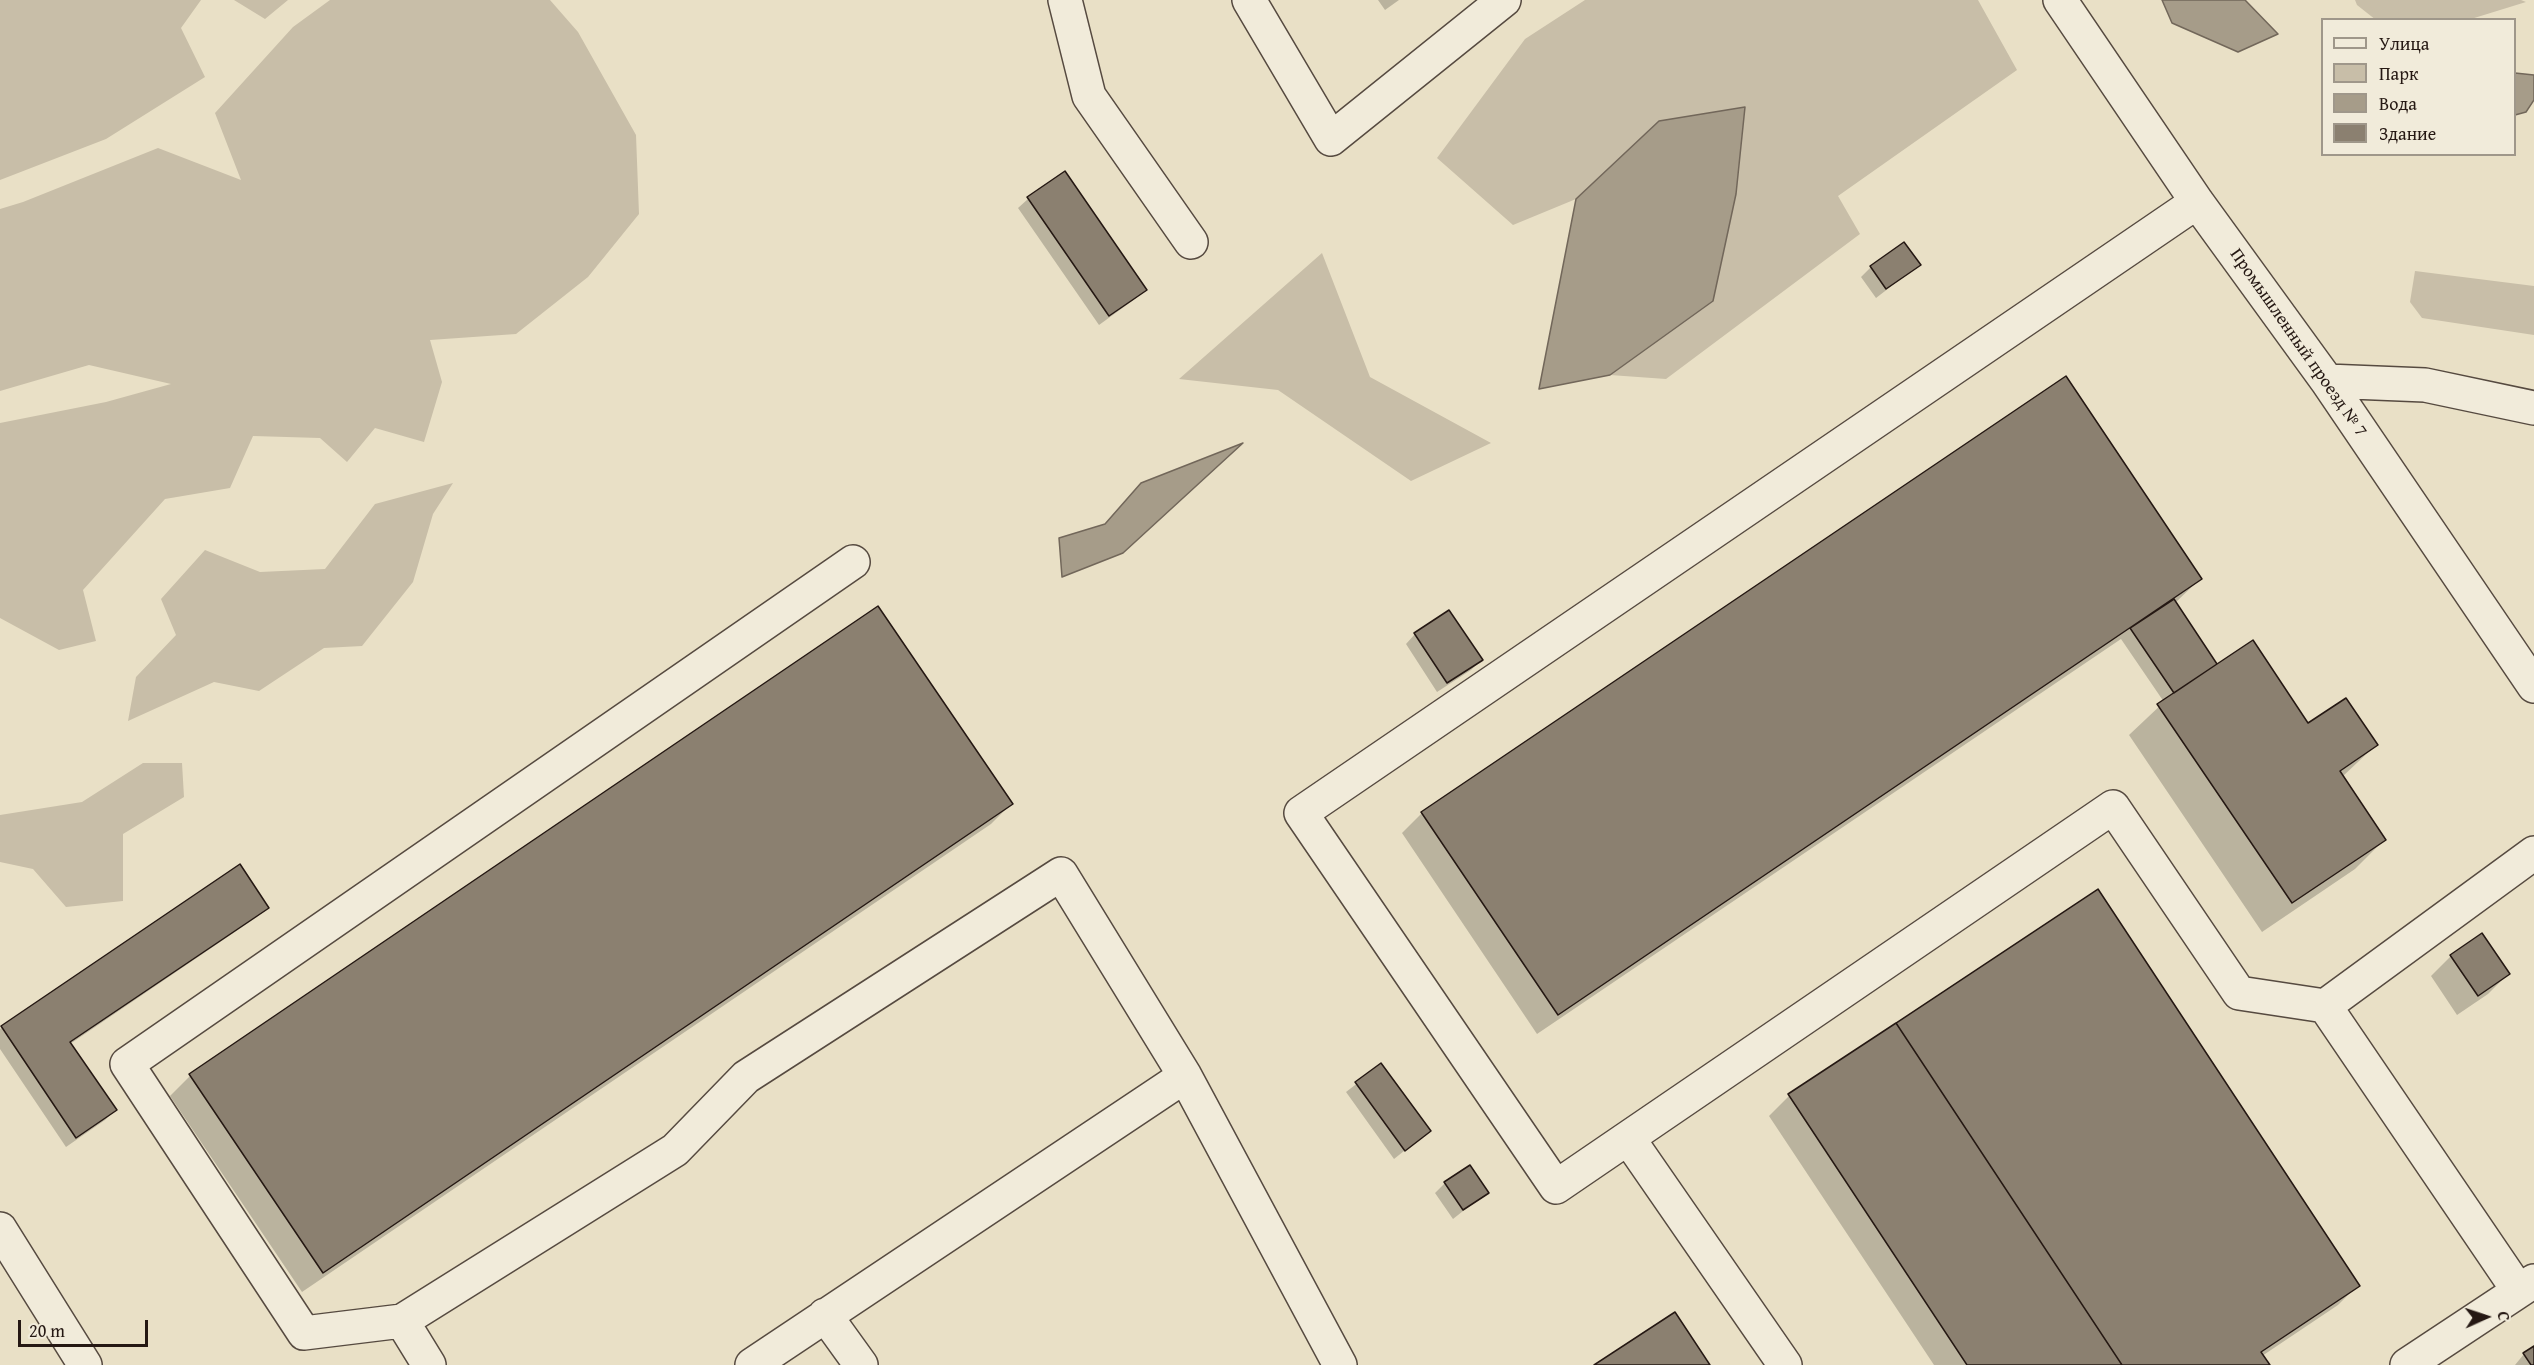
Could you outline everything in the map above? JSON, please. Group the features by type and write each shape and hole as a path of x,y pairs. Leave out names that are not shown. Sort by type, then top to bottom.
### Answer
{"street":[{"path":"1065,0 1089,96 1191,242"},
{"path":"1249,0 1331,139 1504,0"},
{"name":"Промышленный проезд № 7","path":"2060,0 2197,202 2327,381 2534,686"},
{"path":"2197,202 1301,813 1556,1187 2113,807 2239,993 2325,1006 2534,854"},
{"path":"2327,381 2425,385 2534,408"},
{"path":"853,562 127,1064 304,1333 402,1321 675,1150 746,1077 1061,874 1185,1076 1340,1365"},
{"path":"2325,1006 2526,1286 2407,1365"},
{"path":"752,1365 1185,1076"},
{"path":"1628,1138 1785,1365"},
{"path":"0,1229 85,1365"},
{"path":"825,1315 861,1365"},
{"path":"402,1321 429,1365"}],"green space":[{"path":"0,0 201,0 181,28 205,77 106,139 0,180"},
{"path":"234,0 288,0 265,19"},
{"path":"330,0 550,0 578,32 636,135 639,214 588,277 516,334 430,340 442,382 424,442 375,428 347,462 320,438 253,436 230,488 165,499 83,590 96,641 59,650 0,618 0,423 106,402 171,384 89,365 0,391 0,209 158,148 241,180 215,113 293,27"},
{"path":"1585,0 1978,0 2017,70 1838,196 1860,234 1666,379 1610,375 1713,301 1736,194 1745,108 1659,121 1576,199 1513,225 1437,158 1525,39"},
{"path":"2355,0 2521,0 2526,2 2474,18 2373,18 2357,5"},
{"path":"1322,253 1370,377 1491,443 1411,481 1278,390 1179,379"},
{"path":"2415,271 2534,286 2534,335 2422,318 2410,302"},
{"path":"453,483 433,514 413,582 362,646 324,648 259,691 214,682 128,721 136,677 176,635 161,599 205,550 260,572 325,569 375,504"},
{"path":"143,763 182,763 184,797 123,834 123,901 66,907 33,869 0,862 0,815 82,802"}],"water":[{"path":"2162,0 2245,0 2278,34 2238,52 2172,23"},
{"path":"2516,73 2534,75 2534,100 2526,112 2516,115"},
{"path":"1745,107 1736,194 1713,301 1610,375 1539,389 1576,199 1659,121"},
{"path":"1243,443 1123,553 1062,577 1059,538 1105,524 1141,483"}],"building":[{"path":"1065,171 1147,290 1109,316 1027,197"},
{"path":"1904,242 1921,265 1886,289 1870,266"},
{"path":"2066,376 2202,579 1558,1015 1421,812"},
{"path":"2174,599 2217,664 2174,693 2130,628"},
{"path":"878,606 1013,804 323,1273 189,1074"},
{"path":"1449,610 1483,660 1447,683 1414,633"},
{"path":"2253,640 2308,723 2346,698 2378,745 2340,771 2386,840 2292,903 2157,704"},
{"path":"240,864 269,908 70,1042 117,1110 76,1138 1,1026"},
{"path":"2098,889 2360,1286 2261,1352 2270,1365 2122,1365 1896,1023"},
{"path":"2482,933 2510,974 2478,996 2450,955"},
{"path":"1896,1023 2122,1365 1967,1365 1788,1094"},
{"path":"1381,1063 1431,1131 1405,1151 1355,1082"},
{"path":"1470,1165 1489,1193 1463,1210 1444,1182"},
{"path":"1675,1312 1710,1365 1594,1365"},
{"path":"2534,1346 2534,1365 2531,1365 2523,1353"}]}
